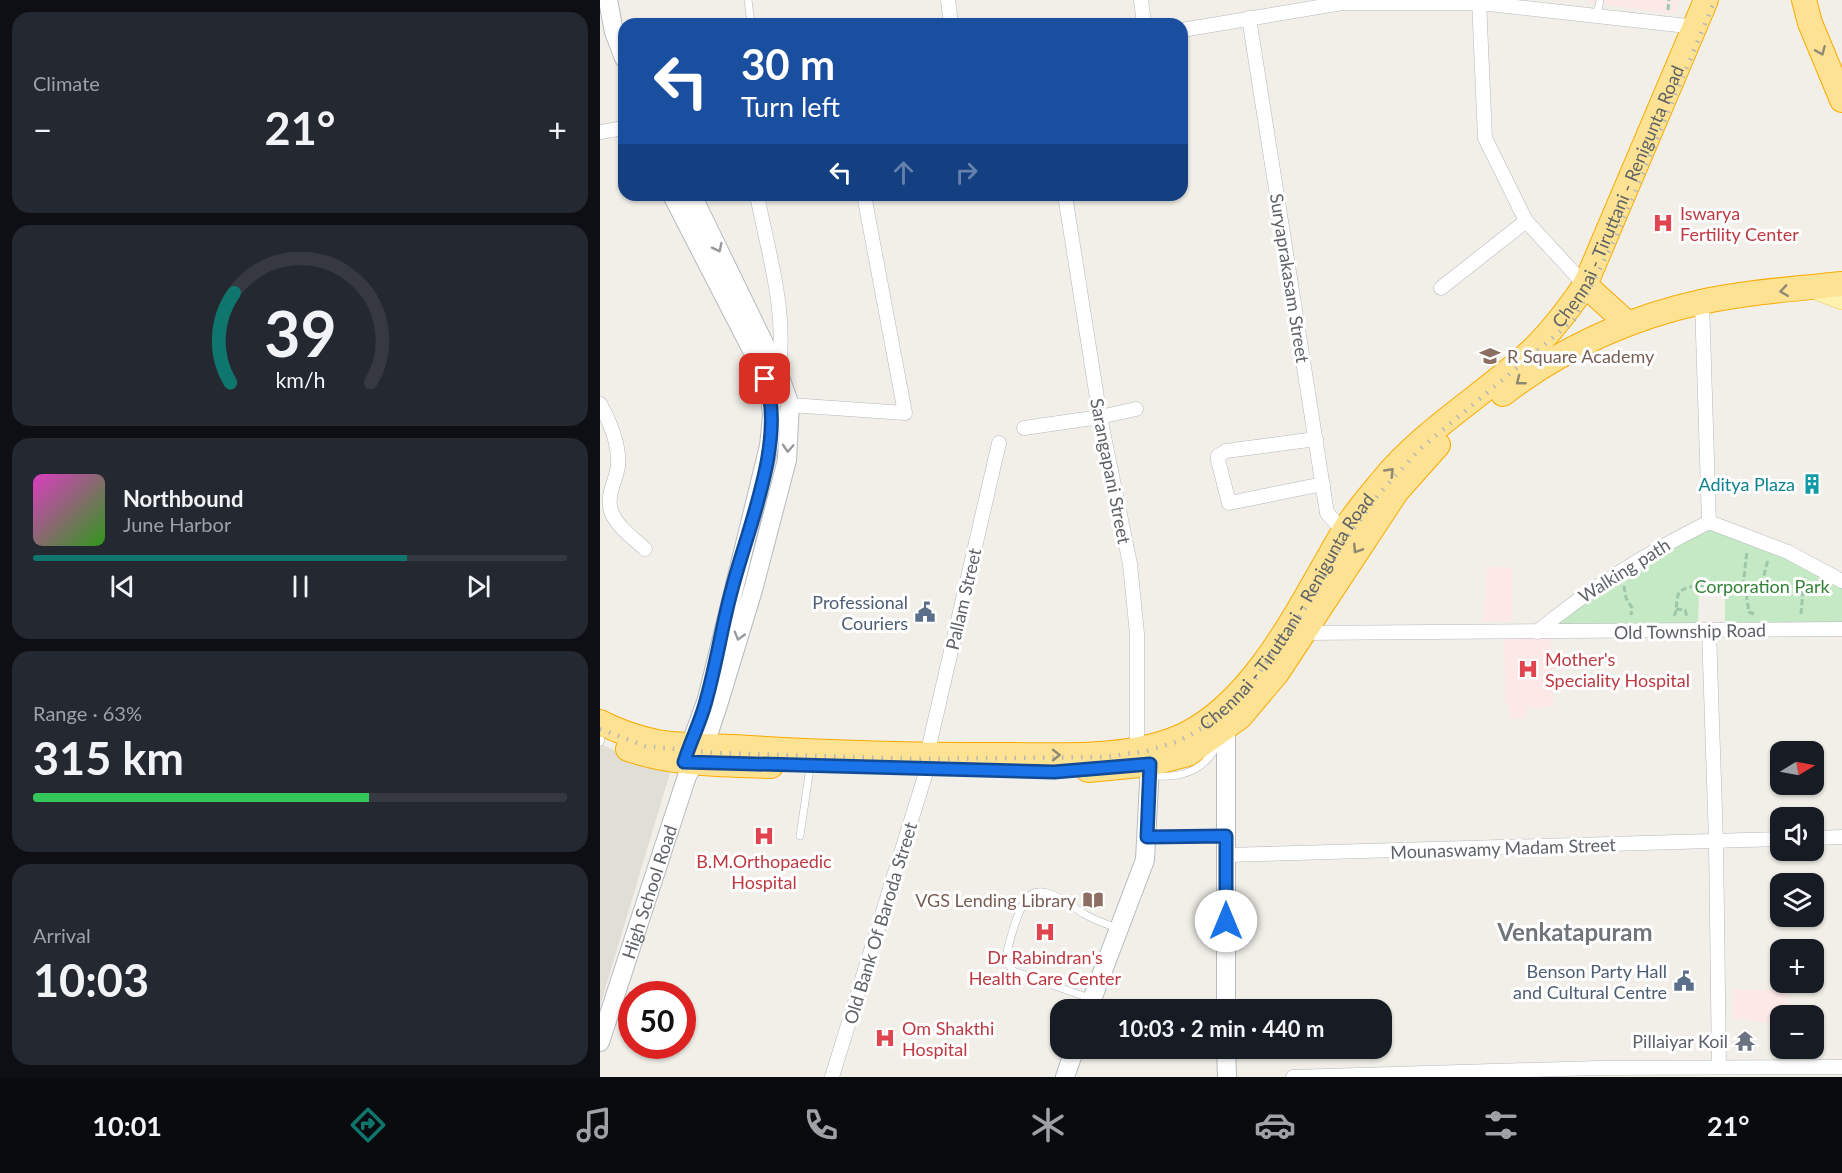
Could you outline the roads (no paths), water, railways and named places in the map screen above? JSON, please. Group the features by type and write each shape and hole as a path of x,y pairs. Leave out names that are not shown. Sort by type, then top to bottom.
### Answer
{"highway":[{"name":"Chennai - Tiruttani - Renigunta Road","path":"1144,756 1184,735 1225,707 1265,660 1302,607 1343,531 1391,471 1431,431 1528,354 1565,313 1585,285 1706,0"},
{"path":"1804,0 1810,23 1842,100"},
{"name":"Chennai - Tiruttani - Renigunta Road","path":"692,758 927,762 1054,772 1144,756 1188,754 1248,708 1276,674 1360,543 1397,491 1438,445 1535,370 1627,323 1702,302 1842,284"},
{"path":"1585,285 1627,323"},
{"name":"Chennai - Tiruttani - Renigunta Road","path":"600,736 613,729 656,742 692,758 810,767 927,762"}],"main road":[{"path":"1811,287 1842,299"}],"street":[{"path":"608,0 607,31 618,48"},
{"path":"948,0 950,18"},
{"path":"1141,0 1143,18"},
{"path":"1188,29 1342,2 1479,2 1696,27"},
{"path":"1479,2 1485,138 1526,221 1585,285"},
{"name":"Suryaprakasam Street","path":"1249,18 1327,513 1343,531"},
{"path":"600,132 618,129"},
{"path":"675,201 759,366 770,393 772,417 769,446 754,518 732,590 692,758"},
{"path":"692,758 753,590 787,460 790,405 778,372 695,201"},
{"path":"757,201 780,310 782,350 778,372"},
{"path":"790,405 905,412 865,201"},
{"name":"Sarangapani Street","path":"1066,201 1100,417 1131,575 1144,756"},
{"path":"1441,288 1526,221"},
{"path":"1702,302 1709,522"},
{"path":"600,404 609,420 616,445 618,466 609,495 611,510 617,523 645,549"},
{"path":"1024,428 1100,417 1136,409"},
{"path":"1316,439 1226,451 1218,456 1218,460 1226,499 1229,502 1323,484"},
{"name":"Pallam Street","path":"927,762 999,444"},
{"path":"1537,632 1576,600 1622,569 1709,522 1788,552 1842,581"},
{"name":"Old Township Road","path":"1304,633 1842,629"},
{"path":"1708,630 1716,842 1719,1067"},
{"path":"1226,727 1226,999"},
{"path":"1092,999 1117,928 1145,860 1147,837 1144,756"},
{"name":"High School Road","path":"600,1042 692,758"},
{"name":"Old Bank Of Baroda Street","path":"832,1077 927,762"},
{"path":"1824,838 1842,837"},
{"name":"Mounaswamy Madam Street","path":"1226,855 1770,839"},
{"path":"1065,1077 1071,1059"},
{"path":"1226,1059 1227,1077"},
{"path":"1293,1077 1598,1072 1719,1067 1738,1072 1842,1067"}],"lane":[{"path":"748,0 750,18"},
{"path":"1597,15 1600,0"},
{"path":"800,836 810,767"},
{"path":"1147,837 1226,836"},
{"path":"1078,999 1013,971 1005,959 1024,902 1029,896 1040,892 1054,894 1088,916 1117,928"}],"railway":[{"path":"600,729 645,746 716,753 916,759 1106,757 1147,751 1179,741 1204,727 1226,712 1254,680 1312,599 1343,543 1379,494 1421,448 1574,320 1617,235 1715,0"}],"place":[{"name":"Iswarya Fertility Center","path":"1663,223"},
{"name":"R Square Academy","path":"1490,356"},
{"name":"Aditya Plaza","path":"1812,484"},
{"name":"Professional Couriers","path":"925,612"},
{"name":"Mother's Speciality Hospital","path":"1528,669"},
{"name":"B.M.Orthopaedic Hospital","path":"764,836"},
{"name":"VGS Lending Library","path":"1093,900"},
{"name":"Dr Rabindran's Health Care Center","path":"1045,932"},
{"name":"Benson Party Hall and Cultural Centre","path":"1684,981"},
{"name":"Om Shakthi Hospital","path":"885,1038"},
{"name":"Pillaiyar Koil","path":"1745,1041"}],"district":[{"name":"Venkatapuram","path":"1575,931"}],"park label":[{"name":"Corporation Park","path":"1762,586"}]}
